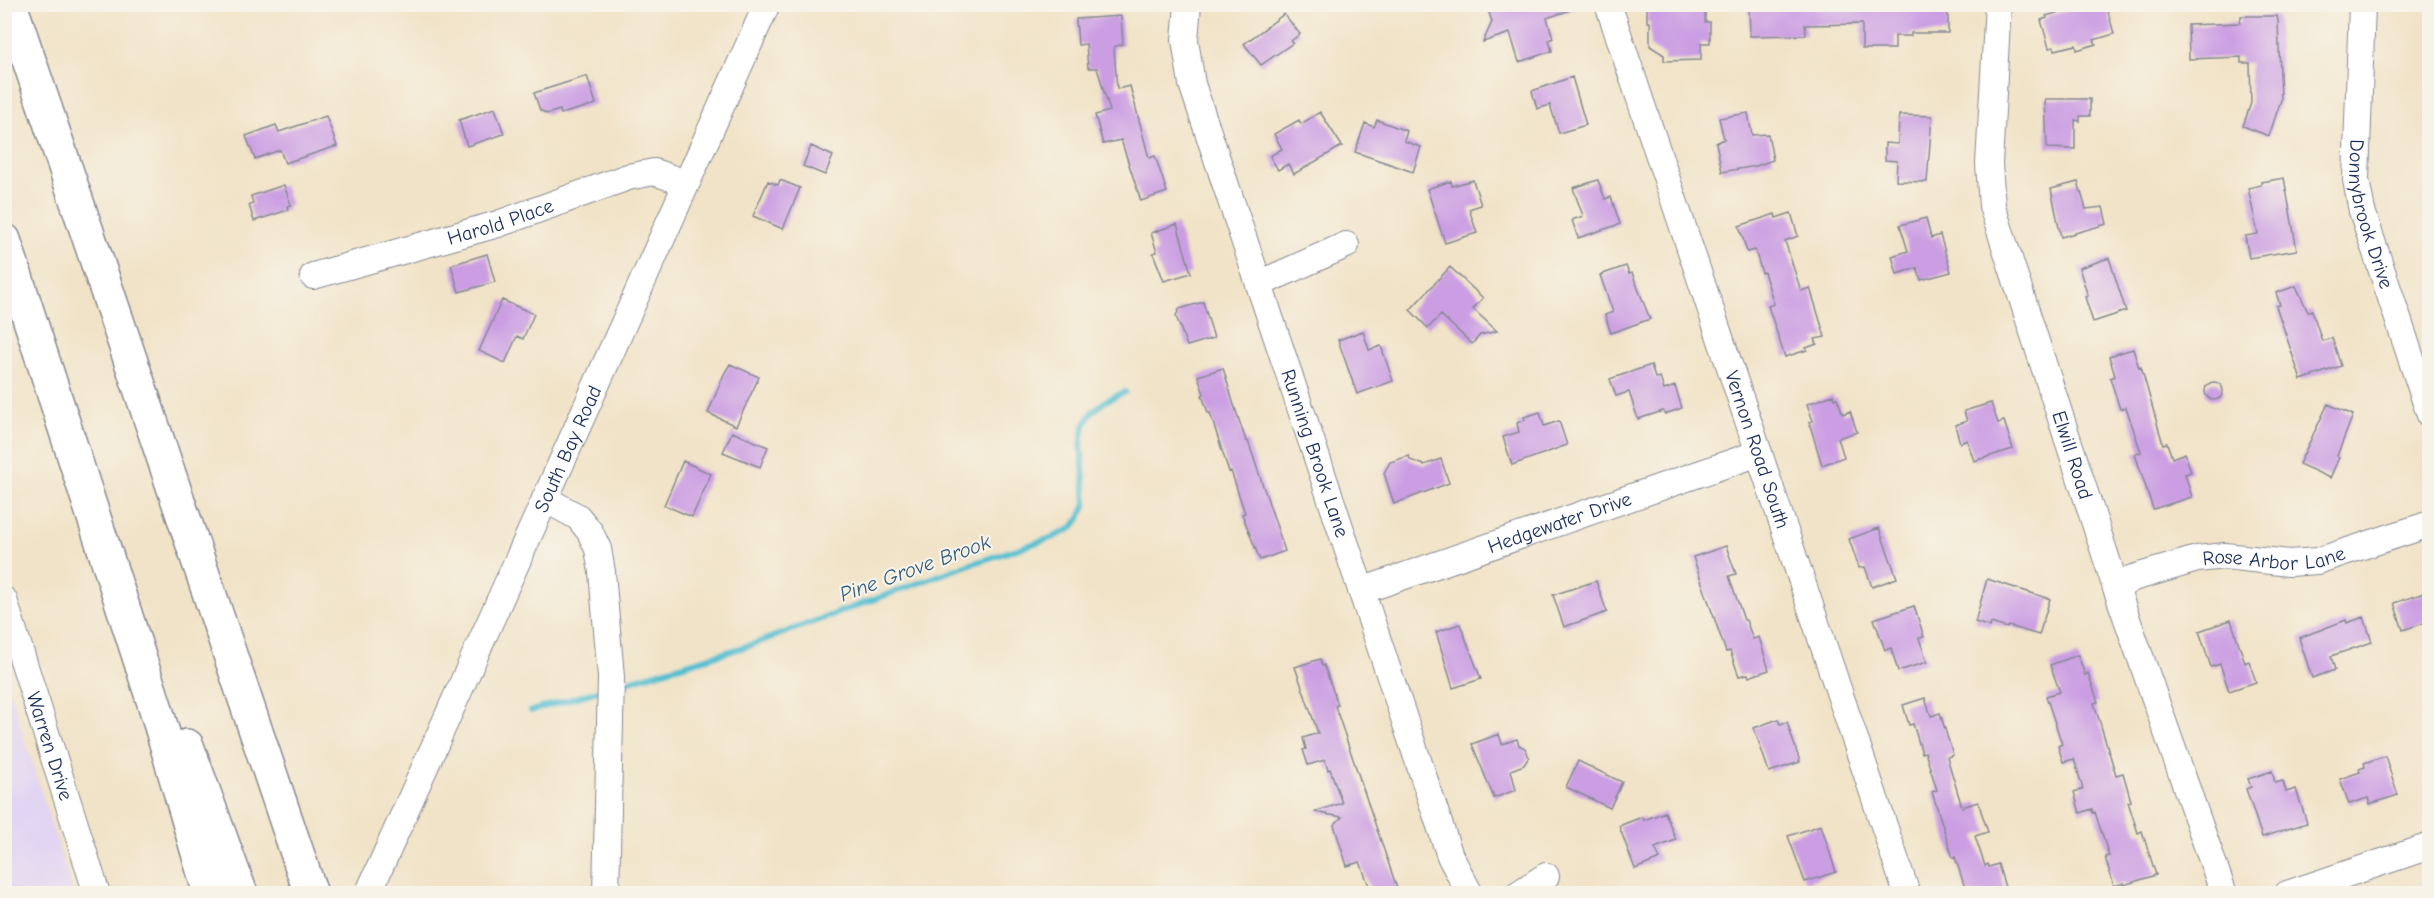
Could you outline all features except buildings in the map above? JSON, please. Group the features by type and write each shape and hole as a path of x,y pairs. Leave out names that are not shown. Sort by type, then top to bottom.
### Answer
{"highway":[{"path":"10,4 311,894"},
{"path":"4,240 156,709 210,894"},
{"path":"45,362 241,894"}],"street":[{"name":"South Bay Road","path":"368,894 767,4"},
{"name":"Running Brook Lane","path":"1188,4 1185,40 1192,84 1450,856 1470,894"},
{"name":"Vernon Road South","path":"1608,4 1907,894"},
{"name":"Elwill Road","path":"1998,4 1989,164 1992,206 2116,588 2224,894"},
{"name":"Donnybrook Drive","path":"2362,4 2356,180 2362,211 2430,415"},
{"name":"Harold Place","path":"313,276 498,224 628,177 654,171 686,183"},
{"path":"1259,284 1346,245"},
{"name":"Hedgewater Drive","path":"1361,591 1759,453"},
{"path":"545,499 578,517 590,532 598,549 602,572 611,677 606,894"},
{"name":"Rose Arbor Lane","path":"2116,588 2133,578 2197,559 2225,556 2289,563 2318,561 2430,524"},
{"name":"Warren Drive","path":"4,600 97,894"},
{"path":"2287,894 2430,846"},
{"path":"1518,894 1546,876"}],"shaded area":[{"path":"5,676 73,893 5,893"}],"waterway":[{"name":"Pine Grove Brook","path":"616,685 751,645 959,568 1054,537 1072,528 1081,516 1086,503 1081,444 1084,426 1093,411 1107,400 1125,392"},
{"name":"Pine Grove Brook","path":"531,711 601,690"}]}
